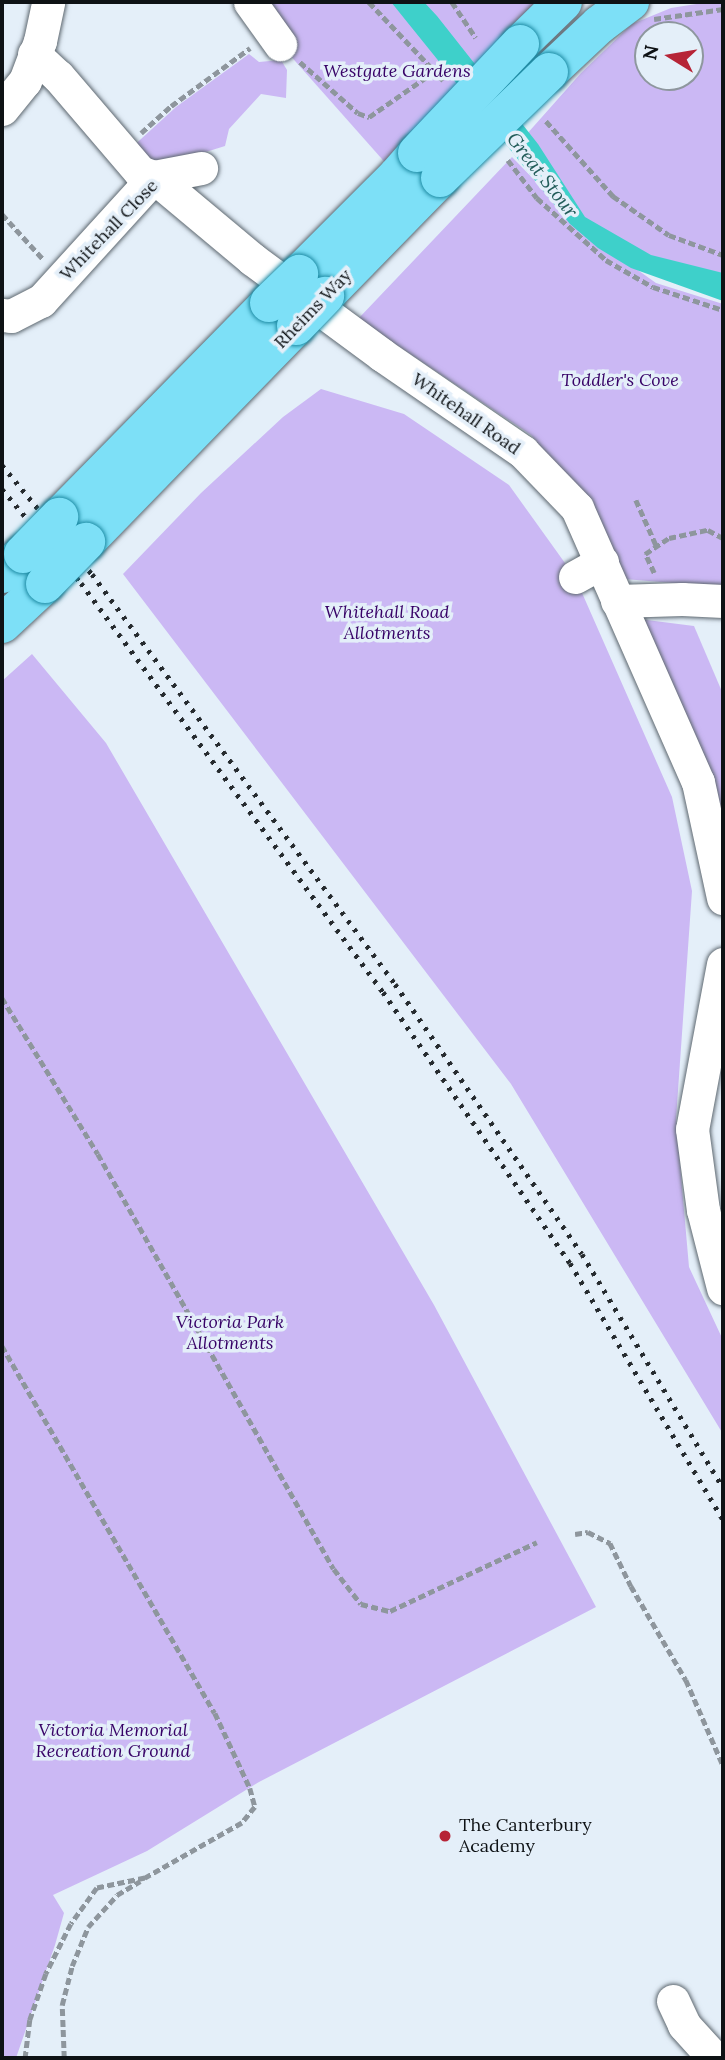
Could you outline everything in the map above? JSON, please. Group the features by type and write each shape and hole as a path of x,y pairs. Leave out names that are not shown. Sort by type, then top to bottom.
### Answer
{"main road":[{"name":"Rheims Way","path":"23,570 86,542 283,315 428,166 520,44 562,2"},
{"name":"Rheims Way","path":"428,166 549,72 599,25 630,2"},
{"name":"Rheims Way","path":"2,624 23,570 59,517 283,315"}],"street":[{"path":"2,109 25,81 48,2"},
{"path":"250,2 266,46"},
{"name":"Whitehall Road","path":"34,54 140,172 154,177 252,259 382,355 523,452 577,508 588,570 617,601 646,660 698,782 723,898"},
{"name":"Whitehall Close","path":"14,313 41,301 154,177 201,168"},
{"path":"617,601 723,601"},
{"path":"723,964 692,1129 703,1210 723,1288"},
{"path":"673,2001 684,2025 714,2058"}],"path":[{"path":"369,2 443,80"},
{"path":"452,2 476,38"},
{"path":"123,150 171,106 266,46 358,113 369,117 435,71"},
{"path":"546,121 612,196 669,235 723,255"},
{"path":"508,159 537,198 606,260 653,287 723,310"},
{"path":"2,214 62,279"},
{"path":"636,500 657,547 683,533 708,530 723,538"},
{"path":"2,998 98,1154 334,1569 361,1604 390,1611 537,1542"},
{"path":"2,1346 215,1713 250,1788 255,1807 242,1823 117,1895 88,1927 72,1966 62,2005 64,2058"},
{"path":"575,1534 588,1532 610,1543 631,1586 686,1680 723,1765"},
{"path":"25,2058 30,2020 46,1975 71,1924 97,1888 145,1878"}],"green space":[{"name":"Westgate Gardens","path":"250,2 563,2 397,176 280,44"},
{"path":"723,2 723,288 584,228 518,144 581,73 634,23 634,91 704,91 704,21 639,21 671,8"},
{"path":"249,54 259,62 281,60 287,70 286,98 261,94 229,129 225,146 148,170 129,150 176,107"},
{"name":"Toddler's Cove","path":"512,157 587,234 656,283 723,304 723,587 624,579 589,504 531,435 358,319"},
{"name":"Whitehall Road Allotments","path":"321,389 404,414 509,485 575,577 672,797 692,891 676,1119 689,1267 723,1340 723,1434 511,1084 123,574 201,493 283,417"},
{"path":"639,619 694,626 723,694 723,852"},
{"name":"Victoria Park Allotments","path":"32,654 106,743 434,1305 596,1607 259,1782 147,1851 53,1895 64,1913 55,1945 16,2058 2,2058 2,681"}],"water":[{"name":"Great Stour","path":"391,2 424,2 437,16 538,144 585,217 651,255 723,273 723,301 631,268 598,248 570,224"}],"railway":[{"path":"2,465 92,574 395,984 582,1254 723,1488"},
{"path":"2,489 81,583 383,992 570,1263 723,1520"}],"place":[{"name":"The Canterbury Academy","path":"445,1836"}],"park label":[{"name":"Victoria Memorial Recreation Ground","path":"113,1741"}]}
